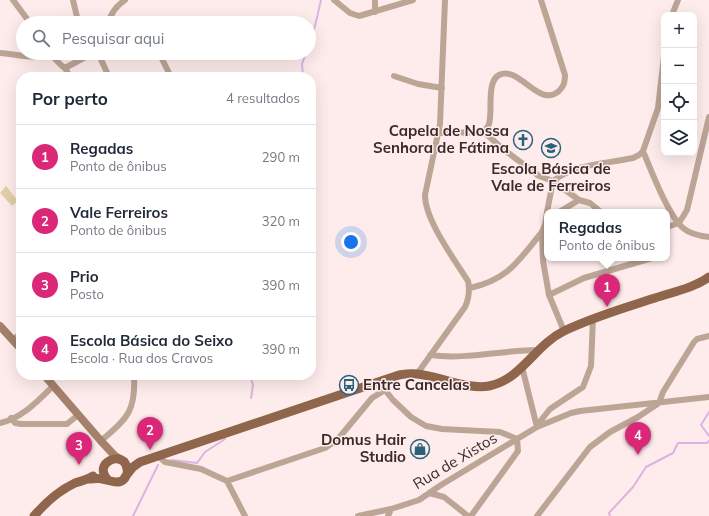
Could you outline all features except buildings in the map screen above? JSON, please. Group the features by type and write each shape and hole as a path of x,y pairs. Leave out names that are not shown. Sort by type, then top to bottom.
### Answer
{"main road":[{"path":"34,516 47,500 75,484 89,479 101,478 119,482 140,462 399,374 417,374 478,387 503,382 522,367 552,337 592,318 689,287 704,281 709,277"},
{"path":"0,326 16,343"},
{"path":"49,380 101,441 115,456 122,461 127,470 125,477"},
{"path":"101,441 104,474 108,480"},
{"path":"89,479 113,459 140,462"}],"street":[{"path":"13,0 25,16"},
{"path":"73,0 76,7"},
{"path":"77,0 77,16"},
{"path":"111,16 118,5 125,0"},
{"path":"334,0 354,15 359,16 412,0"},
{"path":"375,12 376,0"},
{"path":"417,374 465,307 469,297 470,288 468,281 438,232 425,205 424,195 440,124 446,0"},
{"path":"484,132 488,125 491,113 491,86 499,75 506,73 513,75 539,93 548,96 556,94 565,82 565,75 541,0"},
{"path":"673,12 678,0"},
{"path":"0,52 16,54"},
{"path":"56,60 67,72"},
{"path":"65,68 80,60"},
{"path":"101,60 107,72"},
{"path":"162,60 168,72"},
{"path":"394,76 424,86 442,88"},
{"path":"548,209 554,181 560,176 591,164 633,158 643,151 658,108 661,82"},
{"path":"670,226 679,223 686,210 709,117"},
{"path":"437,133 484,132 527,168 539,176 554,181 579,200 590,203 597,209"},
{"path":"643,151 661,193 679,223 684,229 692,233 709,237"},
{"path":"564,209 579,200"},
{"path":"470,288 493,281 504,275 513,267 544,228"},
{"path":"542,232 543,261 549,295 564,331"},
{"path":"549,295 584,278 642,261"},
{"path":"537,427 550,409 583,387 592,366 592,318"},
{"path":"537,516 590,447 610,432 638,417 659,403 663,392 694,342 697,339 709,336"},
{"path":"430,355 491,354 538,350"},
{"path":"522,367 537,427"},
{"path":"101,441 123,422 131,408 134,380"},
{"path":"381,381 385,390 411,417 426,426 442,430 500,432 517,439 518,451 470,516 444,497 429,493"},
{"path":"0,423 36,403 54,386"},
{"path":"227,481 325,448 338,438 372,398 385,390"},
{"name":"Rua de Xistos","path":"358,516 391,509 419,500 537,427 570,413 709,397"},
{"path":"11,418 16,423 21,424 67,424 78,414"},
{"path":"158,456 165,462 200,469 227,481 245,516"},
{"path":"388,516 391,509"}],"shaded area":[{"path":"6,186 16,198 16,203 12,206 0,193"}],"waterway":[{"path":"316,22 321,0"},
{"path":"303,60 303,72"},
{"path":"251,398 253,385 252,380"},
{"path":"709,412 701,425 709,436"},
{"path":"172,460 197,463 205,452 225,439"},
{"path":"610,516 609,513 633,487 646,467 673,453 678,443 707,443 709,441"},
{"path":"133,516 158,465"}],"place":[{"name":"Capela de Nossa Senhora de Fátima","path":"523,140"},
{"name":"Escola Básica de Vale de Ferreiros","path":"551,148"},
{"name":"Regadas","path":"607,307"},
{"name":"Entre Cancelas","path":"349,385"},
{"name":"Domus Hair Studio","path":"420,449"},
{"name":"Vale Ferreiros","path":"150,450"},
{"name":"Escola Básica do Seixo","path":"638,455"},
{"name":"Prio","path":"79,465"}]}
